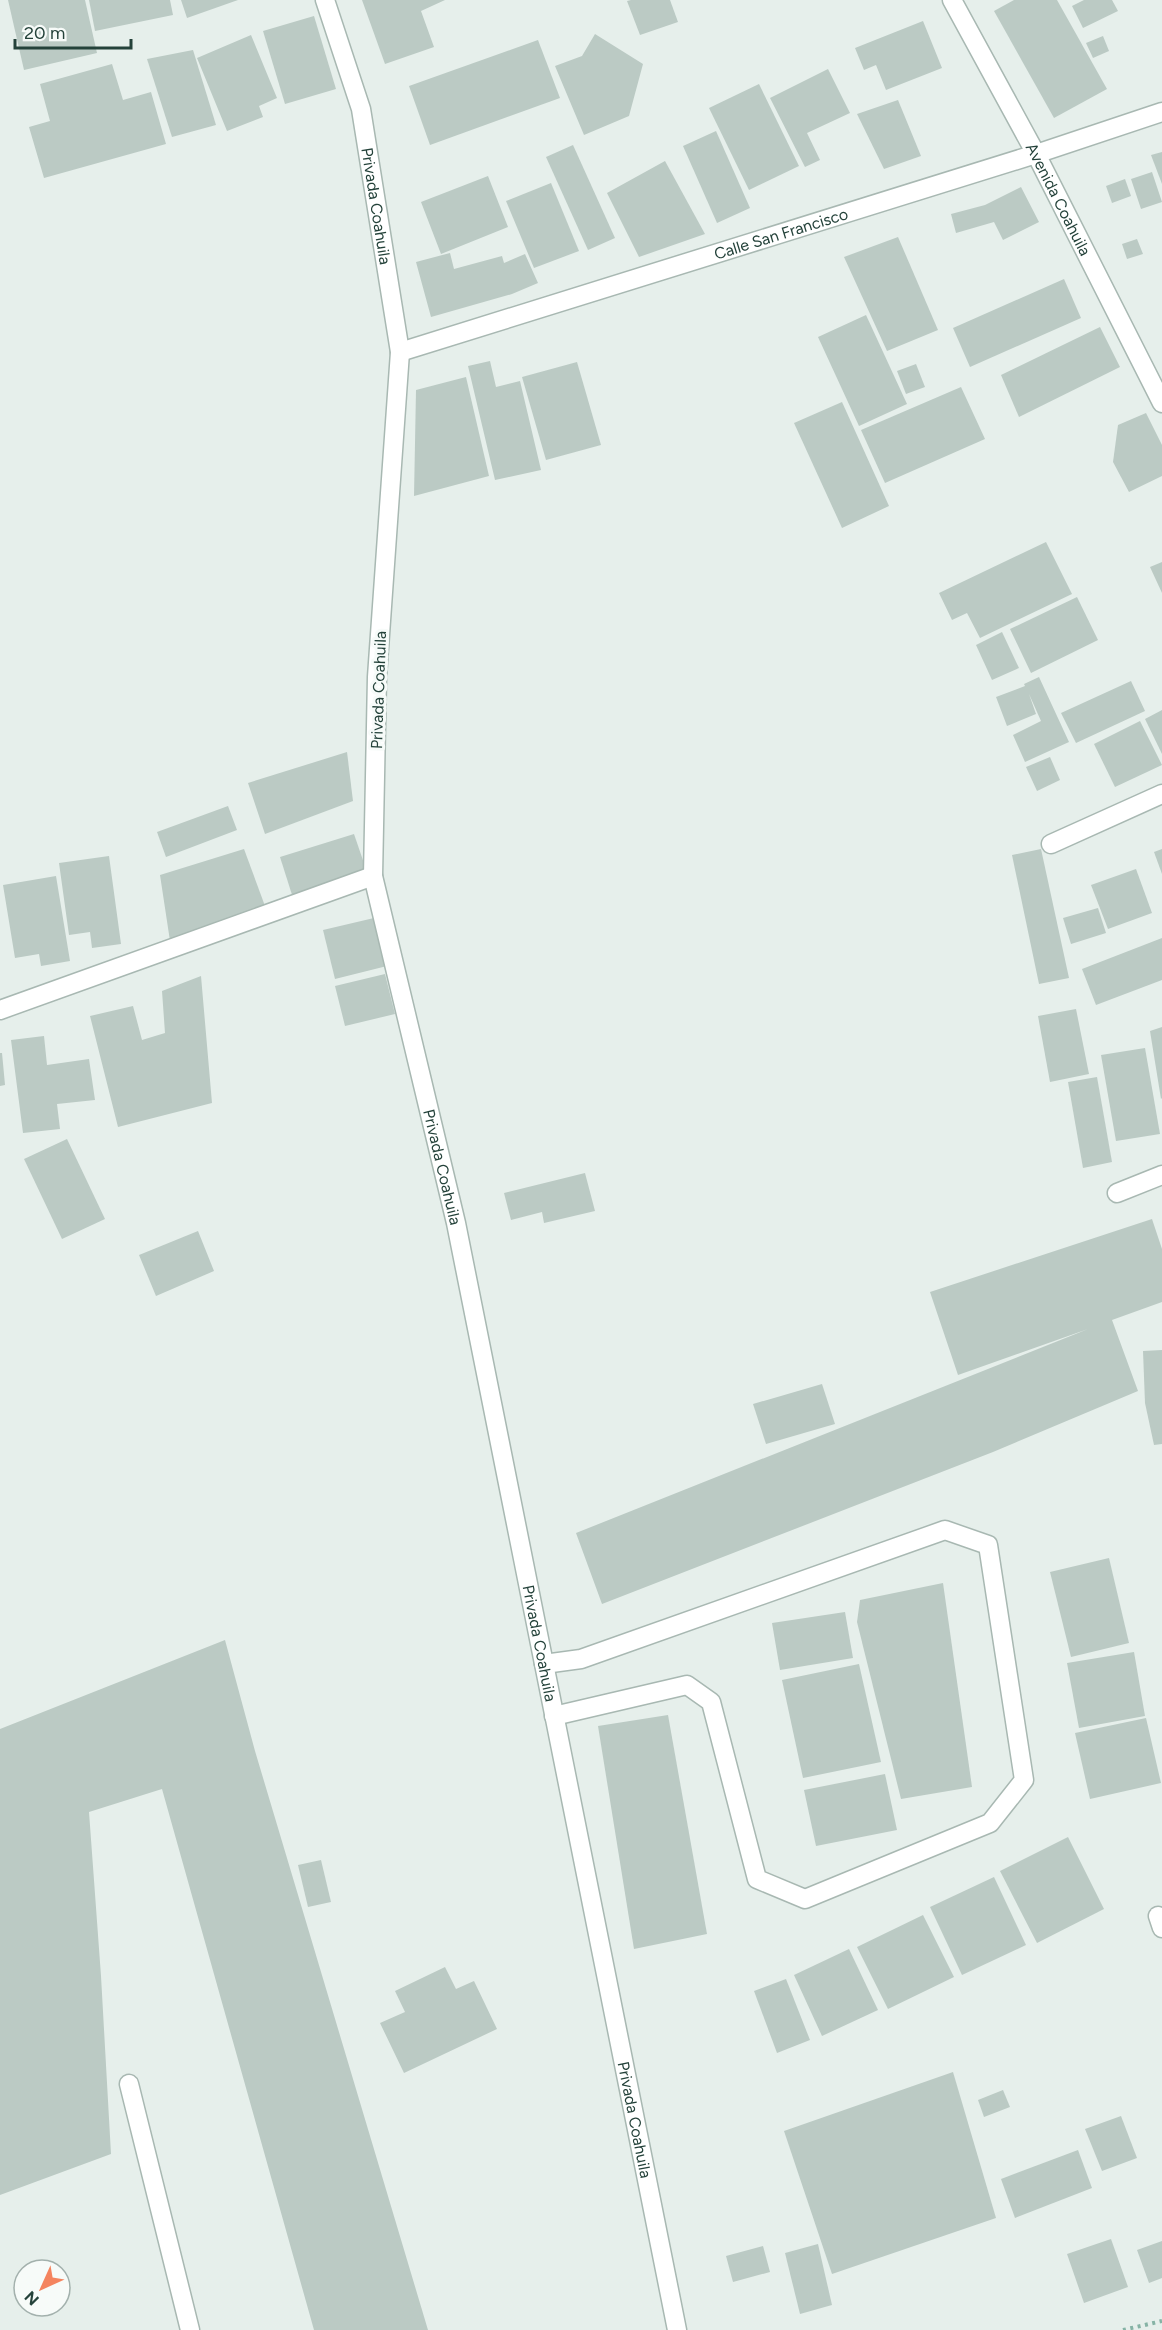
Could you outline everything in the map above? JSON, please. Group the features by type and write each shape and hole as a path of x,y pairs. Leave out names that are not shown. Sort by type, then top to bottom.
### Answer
{"street":[{"name":"Privada Coahuila","path":"325,0 361,109 400,352 377,677 373,876 456,1223 677,2330"},
{"name":"Avenida Coahuila","path":"952,0 1036,154 1162,403"},
{"name":"Calle San Francisco","path":"400,352 1036,154 1162,112"},
{"path":"1052,844 1162,794"},
{"path":"0,1010 373,876"},
{"path":"1117,1193 1162,1175"},
{"path":"544,1664 581,1659 945,1530 988,1545 1024,1780 990,1823 805,1899 757,1879 711,1702 687,1685 554,1716"},
{"path":"129,2084 190,2330"}],"path":[{"path":"1123,2330 1162,2321"}],"building":[{"path":"8,0 85,0 97,53 24,70"},
{"path":"89,0 170,0 173,15 95,31"},
{"path":"181,0 238,0 187,18"},
{"path":"362,0 445,0 421,11 434,47 385,64"},
{"path":"670,0 678,22 640,35 627,1"},
{"path":"1014,0 1057,0 1107,89 1054,118 994,11"},
{"path":"1084,0 1112,0 1118,11 1083,28 1072,6"},
{"path":"314,16 336,89 285,104 263,31"},
{"path":"923,21 942,68 886,90 876,65 864,70 855,48"},
{"path":"595,34 643,64 629,116 584,135 555,66 582,56"},
{"path":"251,35 277,98 259,106 263,117 227,131 197,58"},
{"path":"1103,36 1109,51 1093,58 1086,43"},
{"path":"538,40 560,98 430,145 409,86"},
{"path":"193,50 216,125 172,137 147,59"},
{"path":"112,64 123,100 151,92 166,144 44,178 29,127 50,121 40,84"},
{"path":"828,69 850,113 807,133 820,160 805,167 770,98"},
{"path":"759,84 799,166 749,190 709,108"},
{"path":"898,100 921,156 884,169 857,114"},
{"path":"716,131 750,208 717,223 683,146"},
{"path":"573,145 615,238 588,250 546,157"},
{"path":"1162,152 1162,184 1151,155"},
{"path":"665,161 705,234 639,257 607,193"},
{"path":"1152,172 1162,202 1141,209 1131,179"},
{"path":"488,176 508,227 441,254 421,202"},
{"path":"1125,179 1131,196 1112,203 1106,186"},
{"path":"551,183 579,251 534,268 506,201"},
{"path":"1021,187 1039,222 1003,240 994,222 956,233 951,214 985,205"},
{"path":"898,237 938,330 887,351 844,257"},
{"path":"1137,239 1143,254 1127,259 1122,244"},
{"path":"450,253 454,269 502,256 504,263 525,254 538,283 512,294 431,317 416,262"},
{"path":"1064,279 1081,318 970,367 953,328"},
{"path":"866,315 907,404 859,426 818,337"},
{"path":"1100,327 1120,367 1019,417 1001,375"},
{"path":"490,361 496,387 520,381 541,470 495,480 468,366"},
{"path":"577,362 601,445 546,460 522,377"},
{"path":"916,364 925,387 906,394 897,371"},
{"path":"466,377 489,476 414,496 416,390"},
{"path":"961,387 985,439 885,483 861,430"},
{"path":"842,402 889,506 842,528 794,423"},
{"path":"1146,413 1162,445 1162,476 1129,492 1113,462 1118,425"},
{"path":"1046,542 1072,594 980,638 967,613 952,620 939,593"},
{"path":"1162,562 1162,593 1150,567"},
{"path":"1077,597 1098,640 1031,673 1010,629"},
{"path":"1002,632 1019,668 992,680 976,645"},
{"path":"1039,677 1069,742 1025,762 1013,735 1041,721 1029,694 1036,714 1007,726 996,697 1025,686 1024,684"},
{"path":"1131,681 1145,711 1076,743 1061,713"},
{"path":"1162,710 1162,754 1145,719"},
{"path":"1140,721 1162,765 1115,787 1094,744"},
{"path":"347,752 353,801 265,834 248,783"},
{"path":"1050,757 1060,780 1037,791 1026,767"},
{"path":"228,806 237,830 166,857 157,832"},
{"path":"354,834 368,875 293,898 280,857"},
{"path":"244,849 265,906 170,941 160,875"},
{"path":"1041,849 1069,978 1039,984 1012,855"},
{"path":"1162,849 1162,874 1154,852"},
{"path":"109,856 121,944 92,948 90,932 69,935 59,863"},
{"path":"1136,869 1152,913 1108,929 1091,885"},
{"path":"56,876 70,961 41,966 39,954 15,958 3,885"},
{"path":"1098,908 1106,933 1071,944 1063,918"},
{"path":"374,918 387,966 335,979 323,930"},
{"path":"1162,938 1162,980 1096,1005 1082,969"},
{"path":"385,974 395,1014 345,1026 335,986"},
{"path":"201,976 212,1103 118,1127 90,1016 133,1006 142,1040 165,1033 162,991"},
{"path":"1076,1009 1089,1074 1050,1082 1038,1016"},
{"path":"1162,1027 1162,1098 1161,1099 1150,1031"},
{"path":"44,1036 47,1065 89,1059 95,1100 57,1104 60,1129 23,1133 11,1040"},
{"path":"1145,1048 1160,1134 1116,1141 1101,1055"},
{"path":"0,1053 2,1053 5,1085 0,1086"},
{"path":"1097,1077 1112,1162 1083,1168 1068,1082"},
{"path":"67,1139 105,1219 62,1239 24,1159"},
{"path":"585,1173 595,1211 544,1223 542,1212 511,1220 504,1193"},
{"path":"1152,1219 1162,1249 1162,1302 1112,1320 1138,1391 993,1452 602,1604 576,1533 1088,1329 958,1375 930,1292"},
{"path":"198,1231 214,1271 156,1296 139,1255"},
{"path":"1162,1350 1162,1444 1154,1445 1145,1403 1143,1351"},
{"path":"822,1384 835,1424 766,1444 753,1404"},
{"path":"1109,1558 1129,1643 1071,1657 1050,1572"},
{"path":"943,1583 972,1787 901,1799 857,1622 860,1600"},
{"path":"845,1612 853,1658 780,1670 772,1623"},
{"path":"225,1640 255,1751 428,2330 314,2330 162,1789 89,1812 111,2154 0,2195 0,1729"},
{"path":"1134,1652 1145,1716 1079,1728 1067,1663"},
{"path":"859,1664 881,1762 803,1778 782,1680"},
{"path":"668,1715 707,1934 634,1949 598,1726"},
{"path":"1146,1718 1161,1783 1090,1799 1075,1733"},
{"path":"885,1774 897,1830 816,1846 804,1790"},
{"path":"1068,1837 1104,1909 1037,1943 1000,1871"},
{"path":"321,1860 331,1902 308,1907 298,1865"},
{"path":"994,1877 1026,1945 962,1975 930,1907"},
{"path":"923,1915 954,1977 888,2009 857,1947"},
{"path":"849,1949 878,2010 822,2036 794,1975"},
{"path":"445,1967 456,1989 474,1981 497,2029 404,2073 380,2023 405,2012 395,1991"},
{"path":"786,1979 810,2040 777,2053 754,1991"},
{"path":"953,2072 996,2218 832,2274 784,2131"},
{"path":"1003,2090 1010,2107 984,2117 978,2100"},
{"path":"1121,2116 1137,2158 1102,2171 1085,2129"},
{"path":"1078,2150 1092,2188 1015,2218 1001,2179"},
{"path":"1111,2239 1128,2287 1084,2303 1067,2254"},
{"path":"1162,2241 1162,2278 1149,2283 1137,2250"},
{"path":"818,2244 832,2305 800,2314 785,2253"},
{"path":"763,2246 770,2272 733,2282 726,2256"}]}
